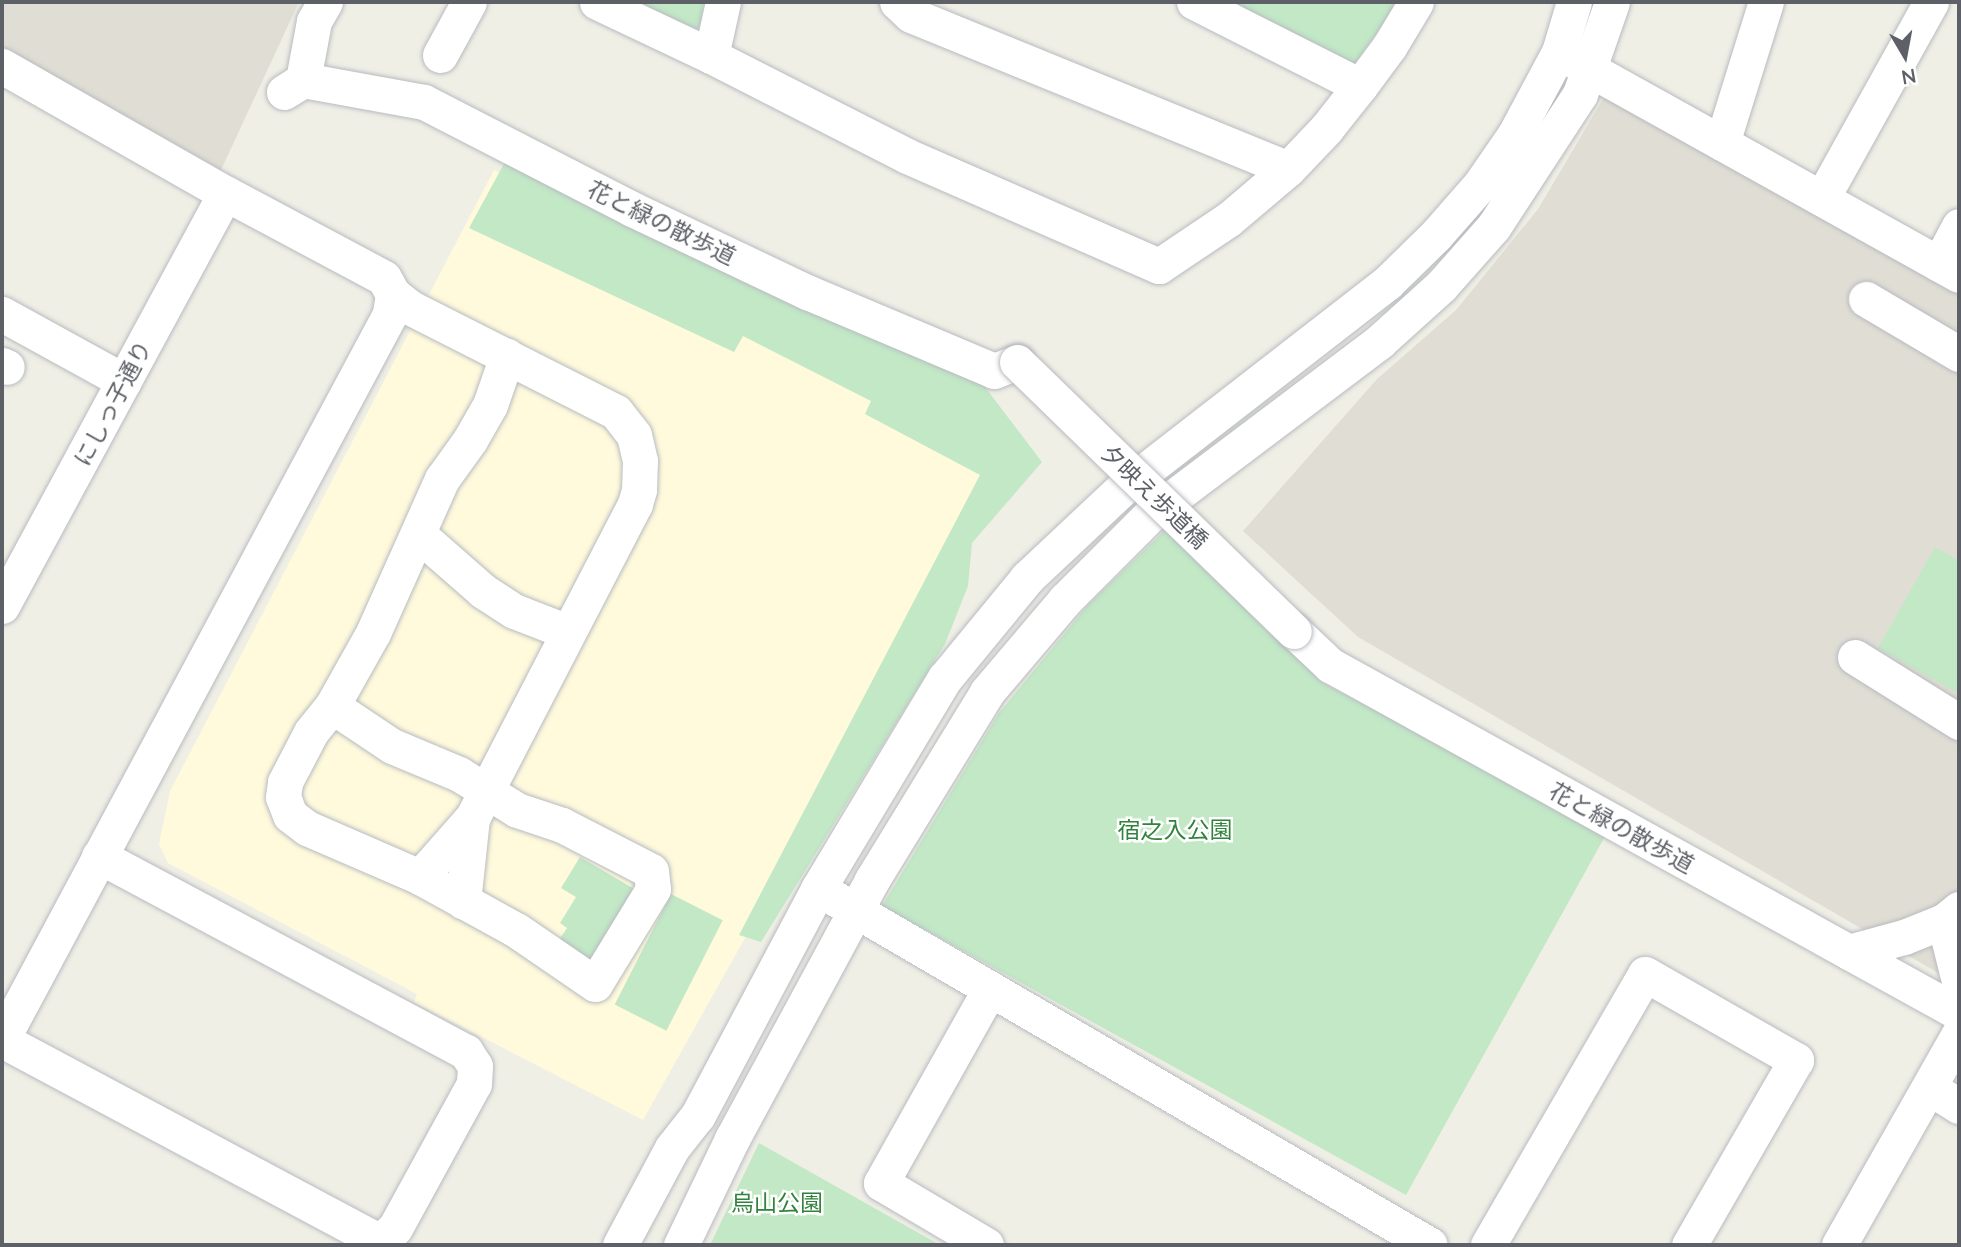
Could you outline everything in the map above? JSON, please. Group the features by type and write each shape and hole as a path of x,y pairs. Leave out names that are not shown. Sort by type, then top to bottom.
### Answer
{"street":[{"name":"花と緑の散歩道","path":"325,2 314,21 293,87 424,102 632,209 807,292 994,371 1017,362"},
{"path":"440,55 470,2"},
{"path":"597,2 711,56 907,156 1159,266 1229,219 1288,169 1326,129 1360,86 1389,47 1416,2"},
{"path":"711,56 723,2"},
{"path":"897,2 911,15 1288,169"},
{"path":"620,1245 672,1149 698,1115 818,889 945,678 1027,578 1124,487 1387,283 1436,235 1480,185 1515,134 1559,52 1574,2"},
{"path":"681,1245 732,1139 856,911 987,691 1065,600 1151,514 1380,342 1441,286 1494,226 1539,161 1580,94 1591,70 1612,2"},
{"path":"1722,143 1766,2"},
{"path":"1822,198 1931,2"},
{"path":"1205,4 1360,86"},
{"path":"1559,52 1949,270 1959,226"},
{"path":"2,66 225,193 384,278 393,294 409,307 615,412 627,424 638,447 641,475 635,504 479,805 420,877"},
{"name":"にしっ子通り","path":"2,606 222,199"},
{"path":"99,856 466,1052 475,1066 474,1084 395,1228 383,1239 374,1239 2,1040 99,856 390,314 393,294"},
{"path":"1866,299 1959,354"},
{"path":"2,314 124,380"},
{"path":"479,805 517,810 562,825 651,871 653,889 595,984 516,930 420,877 307,828 290,815 283,797 285,782 311,732 332,706 373,634 442,480 490,405 508,356"},
{"name":"夕映え歩道橋","path":"1017,362 1294,631"},
{"path":"418,534 483,591 514,611 568,632"},
{"name":"花と緑の散歩道","path":"1294,631 1330,665 1959,1013"},
{"path":"1855,657 1959,722"},
{"path":"332,706 392,746 459,774 479,805 463,902"},
{"path":"818,889 1430,1245"},
{"path":"1849,952 1904,937 1952,915 1959,981"},
{"path":"1488,1245 1645,974 1796,1060 1689,1245"},
{"path":"986,1245 881,1183 990,989"},
{"path":"1839,1245 1959,1034"},
{"path":"1930,1088 1959,1106"}],"shaded area":[{"path":"2,2 299,2 221,170 2,47"},
{"path":"1606,94 1959,288 1959,985 1358,637 1243,531 1377,379 1456,310 1538,209"},
{"path":"494,170 754,302 977,399 988,504 643,1120 414,1002 417,994 168,863 159,844 170,791"}],"green space":[{"path":"620,2 704,2 700,27 686,36"},
{"path":"1231,2 1399,2 1354,65"},
{"path":"506,160 791,304 982,383 1042,462 972,543 968,586 945,644 761,942 739,935 980,475 865,414 871,401 743,336 734,352 469,228"},
{"name":"宿之入公園","path":"1168,527 1323,683 1608,831 1406,1195 882,906 999,713 1088,605"},
{"path":"1935,547 1959,561 1959,694 1878,648"},
{"path":"580,857 641,893 593,968 555,946 567,928 560,923 576,897 561,888"},
{"path":"671,894 723,920 666,1031 615,1004"},
{"name":"烏山公園","path":"759,1143 940,1245 710,1245"}]}
